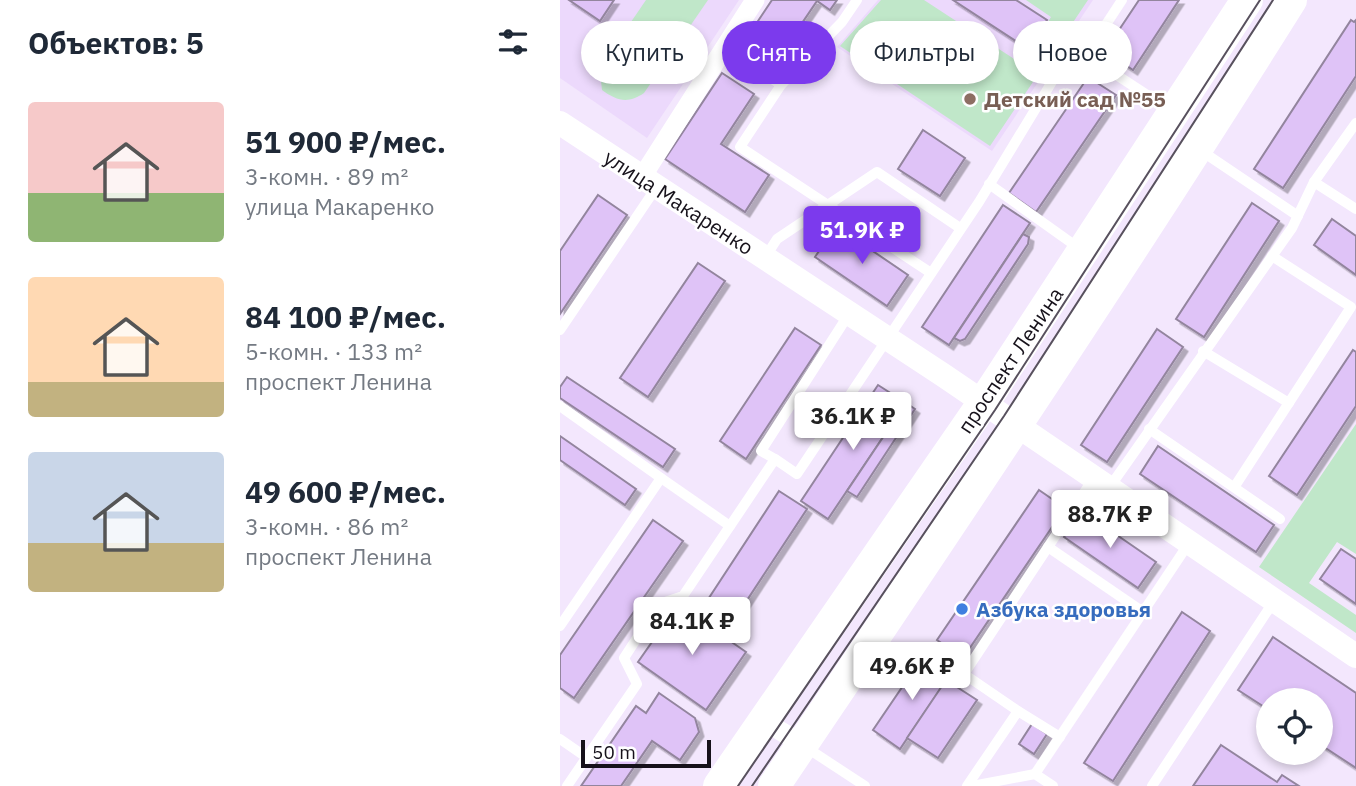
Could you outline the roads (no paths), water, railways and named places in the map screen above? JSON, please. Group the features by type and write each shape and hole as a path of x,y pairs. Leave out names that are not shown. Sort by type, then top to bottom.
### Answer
{"main road":[{"name":"проспект Ленина","path":"1185,130 1247,0"},
{"name":"проспект Ленина","path":"774,786 1017,425 1100,261 1185,130 1291,0"},
{"name":"проспект Ленина","path":"719,786 984,402 1100,261"}],"street":[{"path":"742,21 755,0"},
{"path":"650,182 722,54"},
{"name":"улица Макаренко","path":"560,123 984,402 1356,656"},
{"path":"764,721 802,744"}],"lane":[{"path":"857,0 842,22 781,85 740,147 931,272"},
{"path":"1108,21 1122,0"},
{"path":"849,314 761,451 797,474 989,184 1050,84"},
{"path":"1124,84 1298,216"},
{"path":"1060,737 964,674 1048,547 1149,429 1272,256 1298,216 1314,182 1356,123"},
{"path":"764,258 777,239 877,173 960,228"},
{"path":"560,330 650,182"},
{"path":"1314,182 1356,209"},
{"path":"989,184 1100,261"},
{"path":"1235,486 1354,309 1272,256"},
{"path":"1203,351 1289,402"},
{"path":"560,406 730,526"},
{"path":"1149,429 1280,519"},
{"path":"567,786 637,684 624,658 659,604 683,596 775,459"},
{"path":"560,626 661,478"},
{"path":"1035,774 1189,543"},
{"path":"1048,547 1143,612"},
{"path":"1152,786 1274,601"},
{"path":"970,786 1018,711"},
{"path":"560,739 586,757"},
{"path":"802,744 865,786"},
{"path":"970,786 1035,774 1053,786"}],"tram line":[{"path":"738,786 995,410 1260,0"},
{"path":"752,786 1004,416 1273,0"}],"place":[{"name":"Детский сад №55","path":"970,99"},
{"name":"Азбука здоровья","path":"962,609"}]}
